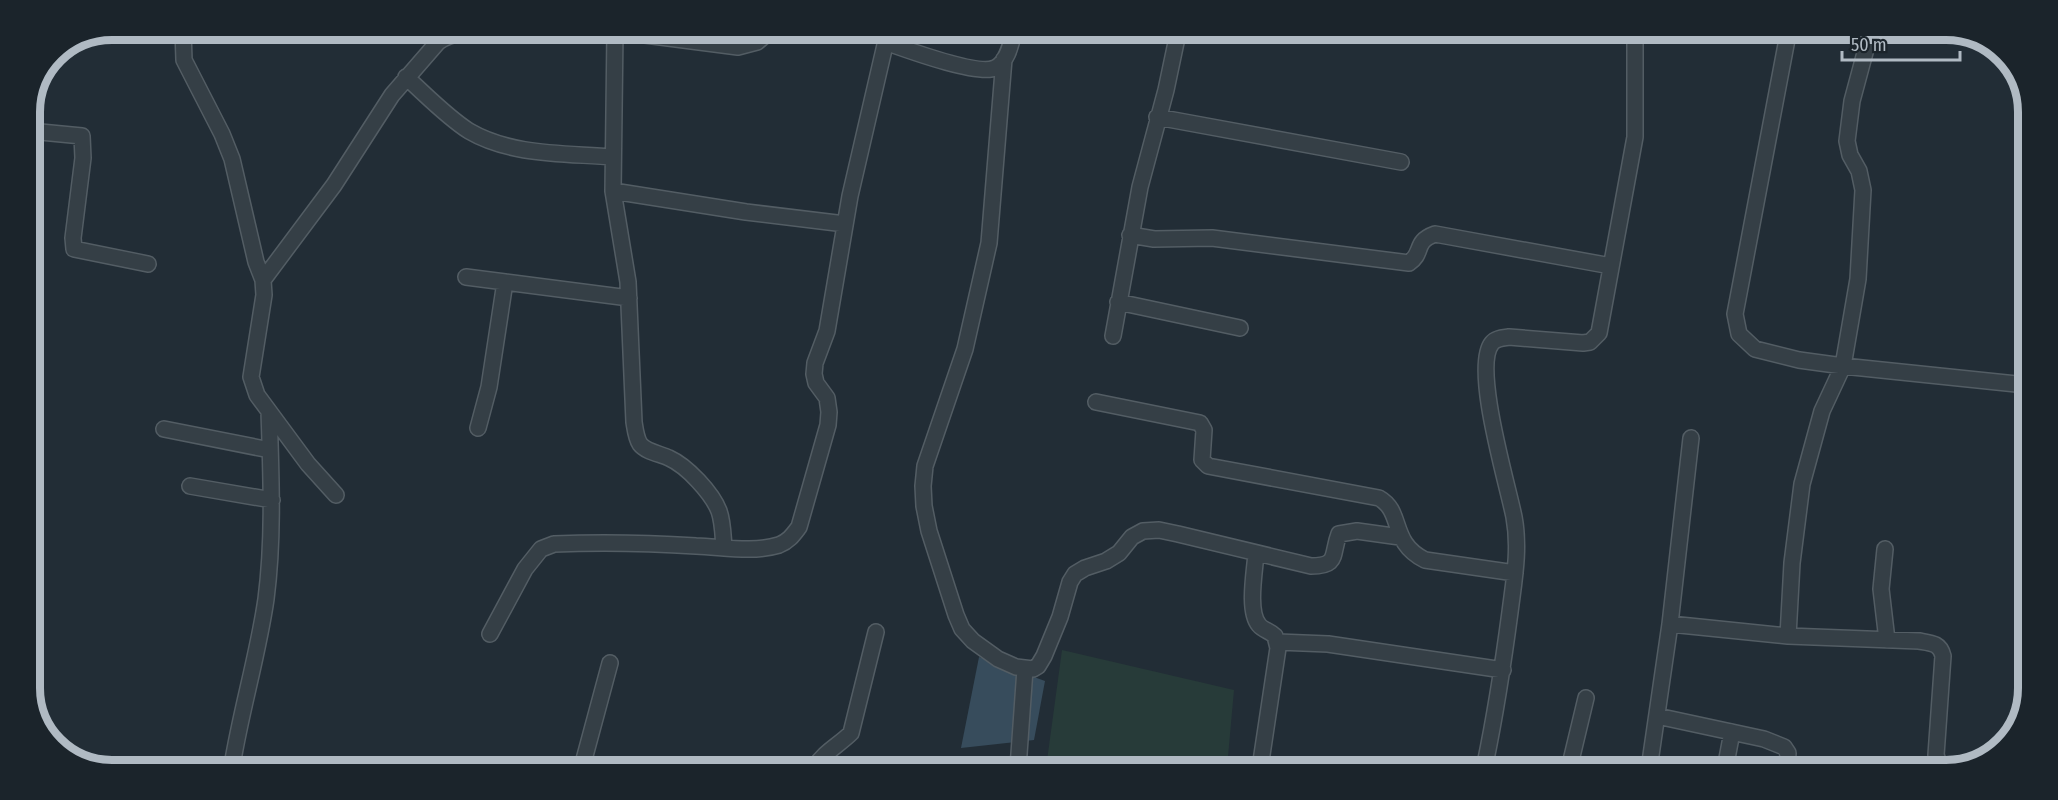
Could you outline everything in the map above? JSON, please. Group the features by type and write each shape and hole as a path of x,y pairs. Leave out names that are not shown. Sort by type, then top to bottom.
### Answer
{"street":[{"path":"183,40 184,60 222,134 232,159 256,262 263,280 264,295 250,377 257,395 308,464 336,495"},
{"path":"263,280 334,185 392,95 441,40"},
{"path":"614,40 613,191 624,250 629,298 634,422 640,444 684,468 710,498 719,511 724,548"},
{"path":"684,40 738,47 760,40"},
{"path":"490,634 525,568 542,549 554,544 658,544 763,548 781,544 791,538 799,527 828,424 827,398 816,383 815,363 831,313 850,195 886,40"},
{"path":"895,40 977,69 991,70 998,67 1004,59"},
{"path":"1011,40 1004,59 989,243 965,349 925,466 924,506 942,573 962,629 998,659 1025,669 1034,669 1044,656 1060,617 1070,582 1075,574 1119,553 1132,537 1143,531 1159,530 1311,566 1325,566 1330,562 1339,534 1357,531 1400,537"},
{"path":"1113,336 1130,235 1157,117 1178,40"},
{"path":"1486,760 1503,670 1517,538 1494,439 1487,377 1491,344 1497,339 1509,337 1590,342 1599,333 1635,137 1635,40"},
{"path":"1782,40 1735,314 1739,334 1755,350 1799,360 2017,384"},
{"path":"1788,636 1792,563 1802,484 1822,411 1843,366 1858,279 1863,190 1859,171 1850,155 1847,141 1852,101 1868,40"},
{"path":"406,77 467,129 496,144 544,152 612,157"},
{"path":"1157,117 1401,162"},
{"path":"40,132 82,136 83,158 73,238 74,249 148,264"},
{"path":"613,191 746,212 845,224"},
{"path":"1130,235 1154,239 1212,238 1409,263 1415,259 1421,243 1435,234 1611,266"},
{"path":"466,278 629,298"},
{"path":"478,428 489,387 506,282"},
{"path":"1118,302 1240,328"},
{"path":"1096,402 1200,423 1203,430 1202,460 1208,466 1379,498 1388,503 1392,509 1400,537 1411,551 1425,560 1515,573"},
{"path":"233,760 265,601 270,564 272,500 269,411"},
{"path":"164,429 270,450"},
{"path":"1650,760 1670,624 1691,438"},
{"path":"190,486 272,500"},
{"path":"1885,549 1881,589 1887,640"},
{"path":"1256,553 1252,594 1255,618 1257,623 1271,632 1278,642 1261,760"},
{"path":"1670,624 1788,636 1919,641 1937,645 1943,656 1936,755 1938,760"},
{"path":"821,760 851,733 876,632"},
{"path":"1278,642 1328,644 1503,670"},
{"path":"584,760 610,663"},
{"path":"1019,760 1025,669"},
{"path":"1571,760 1586,698"},
{"path":"1657,716 1764,739 1784,747 1788,753 1788,760"},
{"path":"1727,760 1732,732"}],"green space":[{"path":"1062,650 1234,690 1228,760 1047,760"}],"water":[{"path":"979,657 1045,681 1034,740 961,748"}]}
